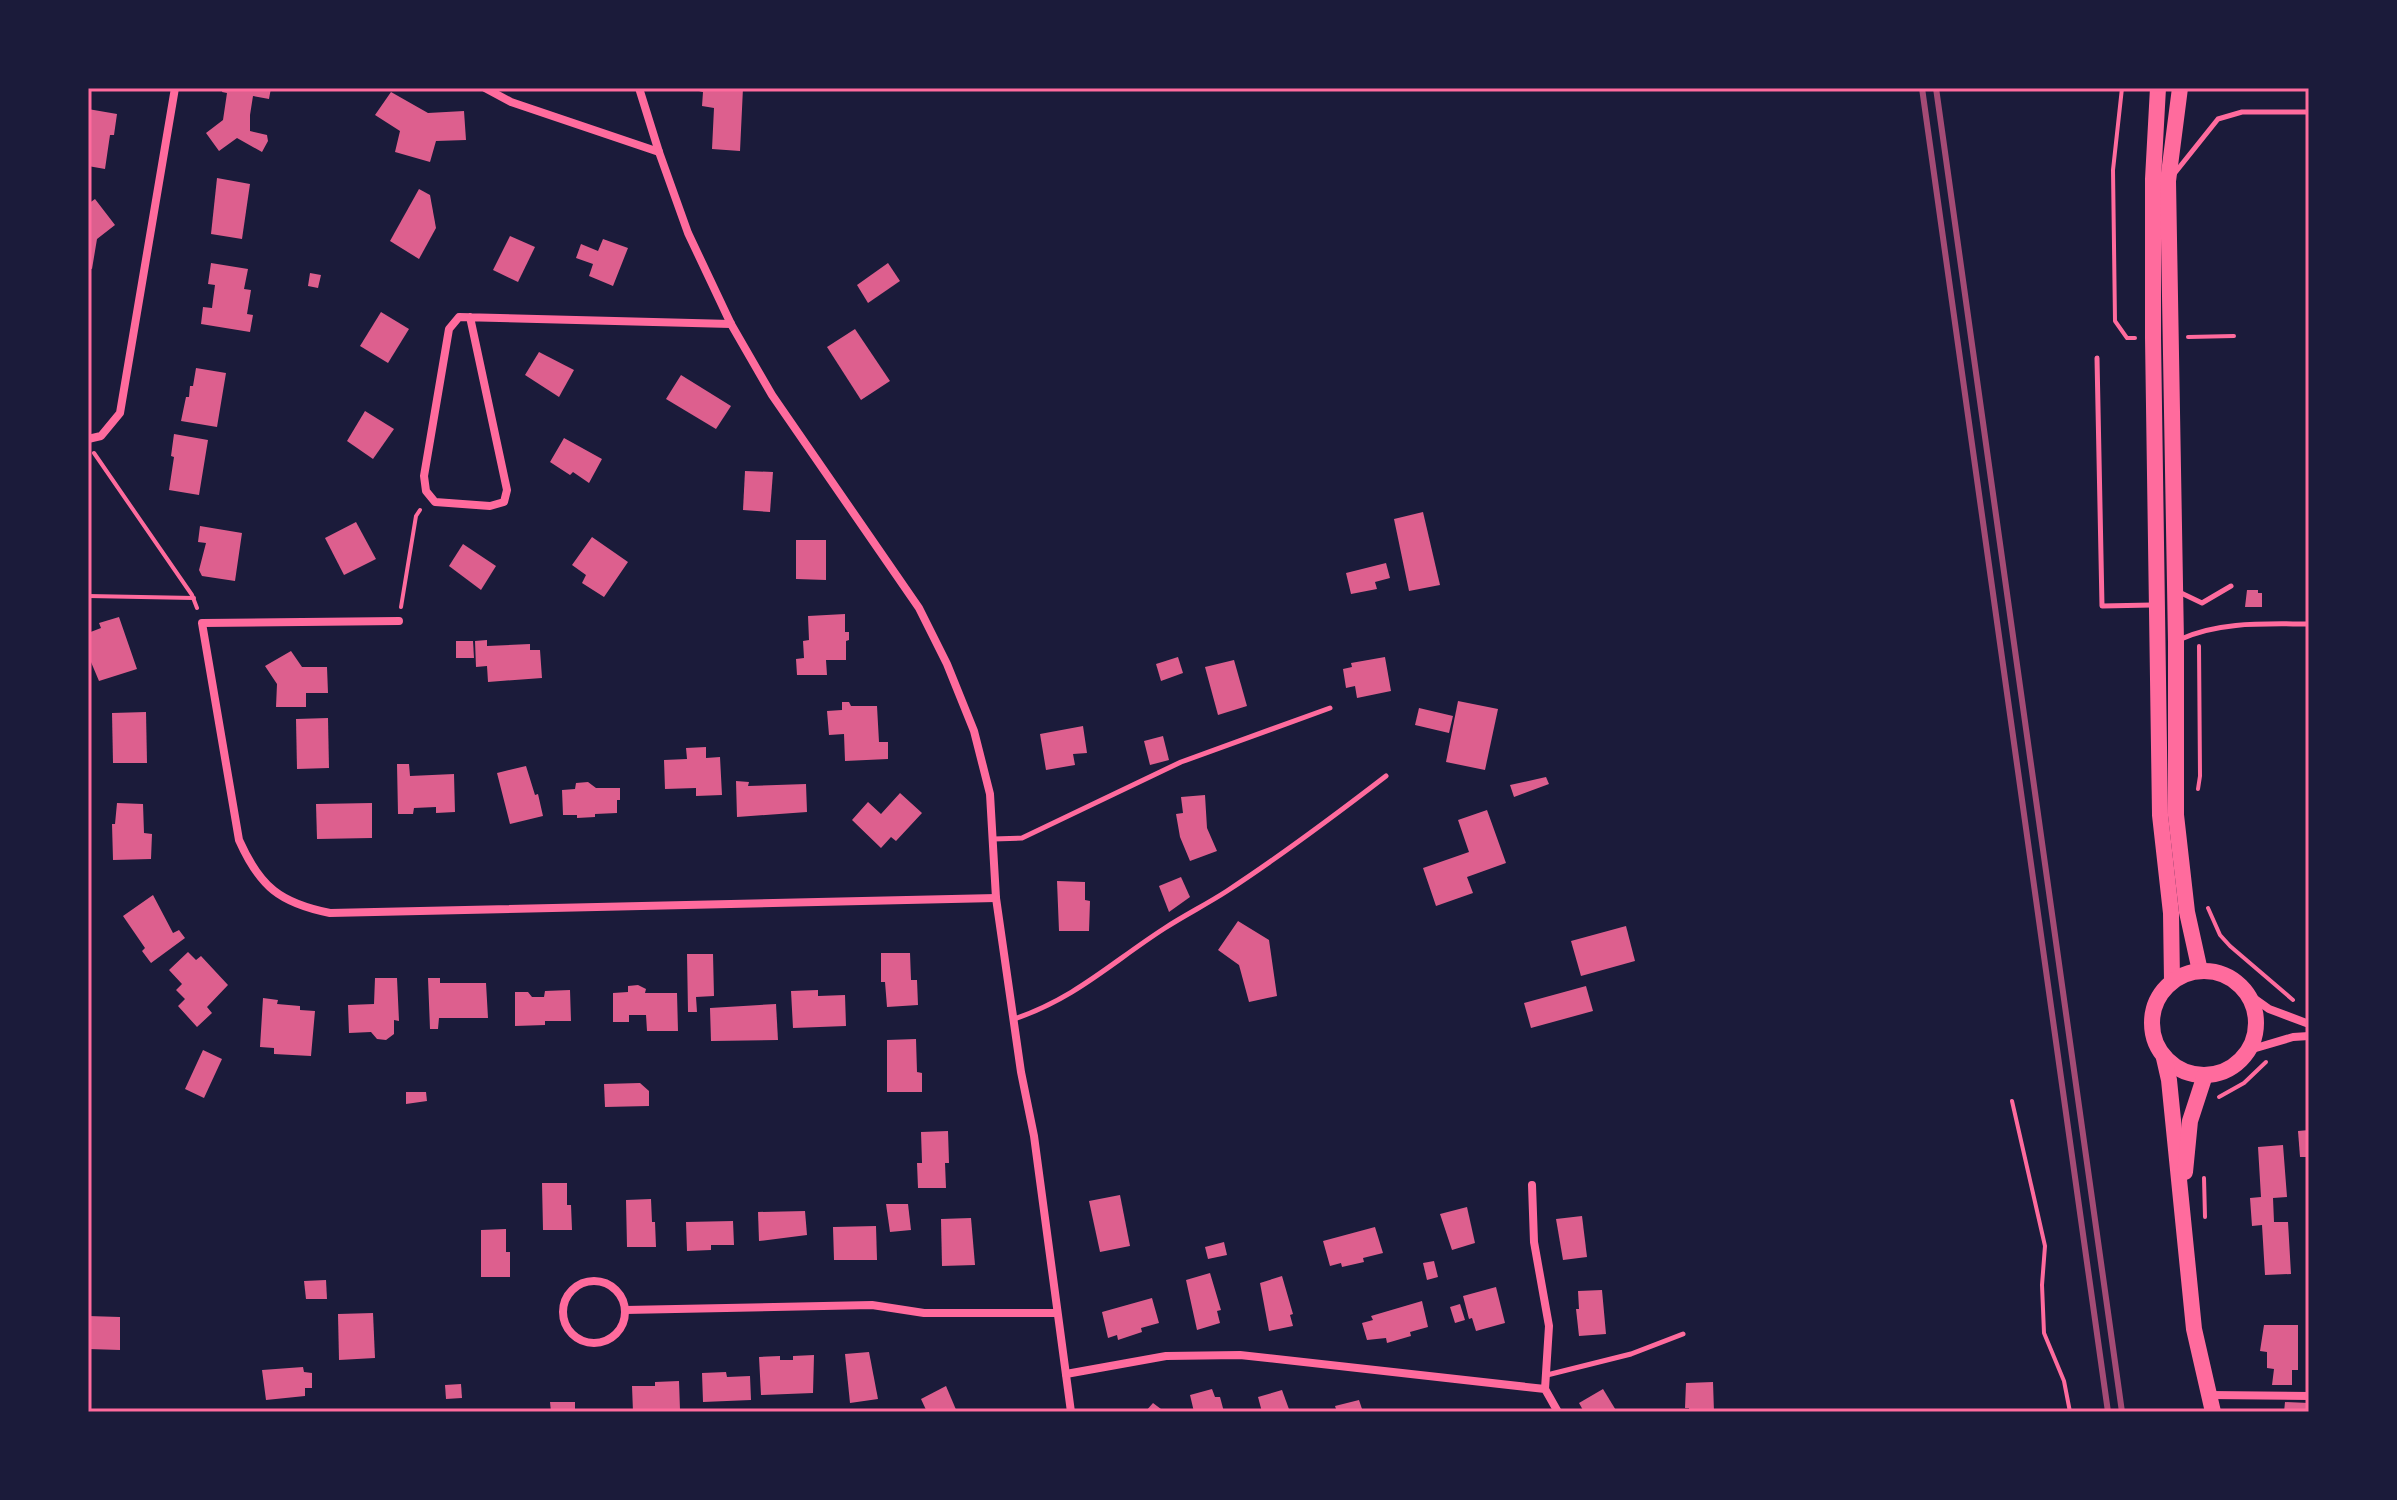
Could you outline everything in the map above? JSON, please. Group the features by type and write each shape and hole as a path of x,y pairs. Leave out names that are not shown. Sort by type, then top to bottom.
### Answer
{"main road":[{"path":"2158,88 2153,179 2175,591 2176,815 2187,912 2200,971"},
{"path":"2172,981 2171,913 2160,815 2157,605 2161,338 2168,181 2180,88"},
{"path":"2200,971 2214,971 2227,976 2248,994 2257,1022 2249,1050 2230,1068 2205,1075 2190,1074 2164,1058 2155,1043 2151,1026 2156,1001 2172,981 2200,971"},
{"path":"2164,1058 2194,1329 2213,1412"},
{"path":"2181,1205 2190,1121 2205,1075"}],"street":[{"path":"88,442 101,436 120,413 175,88"},
{"path":"485,88 511,102 659,152"},
{"path":"639,88 688,233 731,324 772,395 919,608 947,664 974,731 990,794 996,898 1034,1136 1071,1412"},
{"path":"470,317 507,490 504,502 490,506 435,502 426,491 424,476 449,329 459,317 470,317 731,324"},
{"path":"399,621 202,623 239,840 252,869 272,890 301,907 330,913 996,898"},
{"path":"2248,994 2269,1009 2309,1024"},
{"path":"2249,1050 2293,1037 2309,1036"},
{"path":"1532,1185 1534,1242 1549,1326 1545,1389 1558,1412"},
{"path":"595,1281 614,1288 621,1296 625,1310 623,1325 617,1334 599,1343 579,1339 566,1324 563,1314 564,1304 576,1287 595,1281"},
{"path":"625,1310 872,1305 924,1313 1057,1313"},
{"path":"1066,1374 1166,1356 1240,1355 1545,1389"},
{"path":"2208,1395 2309,1396"}],"lane":[{"path":"2168,181 2218,119 2242,112 2309,112"},
{"path":"2097,358 2102,606 2157,605"},
{"path":"2175,591 2202,603 2231,586"},
{"path":"2176,642 2199,631 2245,624 2309,624"},
{"path":"992,839 1022,838 1181,762 1330,708"},
{"path":"1014,1019 1090,983 1163,929 1225,893 1273,860 1386,776"},
{"path":"1546,1375 1631,1354 1683,1334"}],"path":[{"path":"2122,88 2113,170 2115,321 2127,338 2234,336"},
{"path":"88,442 194,598 202,623"},
{"path":"399,621 416,516 430,495"},
{"path":"88,596 194,598"},
{"path":"2198,789 2199,631"},
{"path":"2206,903 2220,935 2293,999 2297,1012 2295,1021"},
{"path":"2217,1098 2244,1083 2269,1060"},
{"path":"2012,1101 2045,1246 2042,1285 2044,1333 2064,1381 2070,1412"},
{"path":"2204,1172 2205,1217"}],"building":[{"path":"223,88 271,88 269,99 253,96 250,115 250,131 267,135 268,141 262,152 237,138 219,151 206,133 223,120 227,93 222,92"},
{"path":"687,88 743,88 740,151 712,149 714,108 702,106 703,92"},
{"path":"391,92 428,113 464,111 466,140 436,141 430,162 395,152 400,131 375,115"},
{"path":"88,109 117,114 105,169 88,166"},
{"path":"217,178 250,184 242,239 211,234"},
{"path":"419,189 430,195 436,228 419,259 390,241"},
{"path":"95,199 115,225 97,239 92,269 88,268 88,204"},
{"path":"510,236 535,247 518,282 493,270"},
{"path":"603,239 628,248 613,286 589,276 593,264 576,258 581,244 598,251"},
{"path":"211,263 248,269 244,289 251,290 247,314 253,315 250,332 201,324 203,307 212,308 215,285 208,284"},
{"path":"888,263 900,281 868,303 857,285"},
{"path":"310,273 321,275 318,288 308,286"},
{"path":"381,312 409,329 388,363 360,346"},
{"path":"855,329 890,381 861,400 827,347"},
{"path":"539,352 574,370 559,397 525,375"},
{"path":"196,368 226,373 217,427 181,421"},
{"path":"681,375 731,406 716,429 666,399"},
{"path":"365,411 394,429 373,459 347,441"},
{"path":"174,434 208,440 199,495 169,490"},
{"path":"564,438 602,459 589,483 550,462"},
{"path":"745,471 773,472 770,512 743,510"},
{"path":"1423,512 1440,585 1409,591 1394,519"},
{"path":"356,522 376,559 344,575 325,538"},
{"path":"200,526 242,533 235,581 202,576 199,570 206,543 198,542"},
{"path":"592,537 628,562 604,597 582,583 586,575 572,565"},
{"path":"796,540 826,540 826,580 796,579"},
{"path":"463,544 496,566 481,590 449,566"},
{"path":"1386,563 1390,578 1375,582 1377,589 1351,594 1346,573"},
{"path":"2247,590 2262,593 2262,607 2245,607"},
{"path":"845,614 845,632 849,632 846,660 826,660 827,675 797,675 796,659 804,658 803,641 809,640 808,616"},
{"path":"119,617 137,669 99,681 88,655 88,633 101,628 99,623"},
{"path":"487,640 487,646 530,644 530,650 540,650 542,678 488,682 487,666 476,667 475,641"},
{"path":"456,641 473,641 474,658 456,658"},
{"path":"291,651 302,667 327,667 328,693 306,693 306,707 276,707 277,684 265,666"},
{"path":"1178,657 1183,673 1161,681 1156,664"},
{"path":"1385,657 1391,691 1357,698 1355,686 1346,688 1343,669 1352,667 1351,663"},
{"path":"1234,660 1247,706 1218,715 1205,667"},
{"path":"1458,701 1498,709 1485,770 1446,762"},
{"path":"842,702 849,702 851,706 877,706 879,742 888,742 888,759 845,761 844,734 829,735 827,711 842,710"},
{"path":"1419,708 1453,716 1449,733 1415,725"},
{"path":"146,712 147,763 113,763 112,713"},
{"path":"328,718 329,768 297,769 296,719"},
{"path":"1083,726 1087,753 1073,754 1075,765 1046,770 1040,734"},
{"path":"1163,736 1169,760 1150,765 1144,741"},
{"path":"706,747 706,758 720,757 722,795 696,796 696,788 665,789 664,760 687,759 686,748"},
{"path":"397,764 409,764 410,776 454,774 455,812 436,813 436,807 414,808 413,814 398,814"},
{"path":"526,766 543,816 510,824 497,773"},
{"path":"1546,777 1549,784 1514,797 1510,785"},
{"path":"736,781 749,782 748,786 806,784 807,812 737,817"},
{"path":"588,782 596,788 620,788 617,813 577,818 577,815 563,815 562,790 575,789 576,783"},
{"path":"900,793 922,813 896,841 891,837 881,848 852,820 868,802 881,814"},
{"path":"1205,795 1207,828 1217,851 1190,861 1180,837 1176,814 1183,813 1181,797"},
{"path":"117,803 143,804 144,833 152,834 151,859 113,860 112,824 115,824"},
{"path":"372,803 372,838 317,839 316,804"},
{"path":"1487,810 1506,863 1467,877 1473,893 1436,906 1423,868 1469,852 1458,820"},
{"path":"1181,877 1190,897 1169,912 1159,886"},
{"path":"1057,881 1085,882 1085,900 1090,901 1089,931 1059,931"},
{"path":"153,895 173,933 179,930 185,938 151,963 142,951 145,948 123,916"},
{"path":"1238,921 1269,940 1277,996 1249,1002 1239,965 1218,950"},
{"path":"1626,926 1635,961 1581,976 1571,941"},
{"path":"188,952 196,960 201,956 228,985 207,1007 212,1013 197,1027 178,1006 185,999 176,990 182,984 169,970"},
{"path":"881,953 910,953 911,980 917,980 918,1005 887,1007 885,982 881,982"},
{"path":"687,954 713,954 714,996 696,997 697,1012 688,1012"},
{"path":"375,978 397,978 399,1021 394,1020 394,1034 386,1040 377,1039 371,1032 349,1033 348,1005 374,1004"},
{"path":"428,978 440,978 440,983 486,983 488,1018 439,1018 438,1029 430,1029"},
{"path":"638,985 646,989 645,993 677,993 678,1031 647,1031 646,1015 629,1015 629,1022 613,1022 613,993 628,992 628,986"},
{"path":"1586,986 1593,1011 1531,1028 1524,1003"},
{"path":"570,990 571,1021 515,1026 515,992 544,997 545,991"},
{"path":"818,990 818,996 845,995 846,1026 793,1028 791,991"},
{"path":"263,998 278,1000 277,1004 300,1006 300,1010 315,1011 311,1056 274,1054 274,1048 260,1047"},
{"path":"776,1004 778,1040 711,1041 710,1008"},
{"path":"916,1039 917,1072 922,1073 922,1092 887,1092 887,1040"},
{"path":"203,1050 222,1059 204,1098 185,1089"},
{"path":"640,1083 649,1091 649,1106 605,1107 604,1084"},
{"path":"406,1092 426,1092 427,1101 406,1104"},
{"path":"2309,1130 2309,1157 2300,1157 2298,1131"},
{"path":"948,1131 946,1188 918,1188 917,1163 922,1163 921,1132"},
{"path":"2283,1145 2287,1197 2273,1198 2274,1222 2288,1222 2291,1274 2265,1275 2262,1225 2252,1226 2250,1198 2261,1197 2258,1147"},
{"path":"542,1183 567,1183 572,1230 543,1230"},
{"path":"1120,1195 1130,1246 1100,1252 1089,1201"},
{"path":"651,1199 656,1247 627,1247 626,1200"},
{"path":"886,1204 908,1204 911,1230 890,1232"},
{"path":"1467,1207 1475,1243 1452,1250 1440,1214"},
{"path":"805,1211 807,1235 759,1241 758,1212"},
{"path":"1582,1216 1587,1257 1563,1260 1556,1219"},
{"path":"971,1218 975,1265 942,1266 941,1219"},
{"path":"733,1221 734,1245 711,1245 711,1250 687,1251 686,1222"},
{"path":"876,1226 877,1260 834,1260 833,1227"},
{"path":"1375,1227 1383,1253 1363,1258 1364,1262 1330,1266 1323,1241"},
{"path":"506,1229 510,1277 481,1277 481,1230"},
{"path":"1224,1242 1227,1255 1208,1259 1205,1247"},
{"path":"1434,1261 1438,1277 1427,1280 1423,1263"},
{"path":"1210,1273 1221,1310 1217,1311 1220,1323 1197,1330 1186,1280"},
{"path":"1282,1276 1293,1314 1290,1315 1293,1326 1269,1331 1260,1283"},
{"path":"326,1280 327,1299 306,1299 304,1281"},
{"path":"1496,1287 1505,1323 1476,1331 1463,1296"},
{"path":"1602,1290 1606,1334 1579,1336 1578,1291"},
{"path":"1152,1298 1159,1323 1118,1340 1117,1335 1108,1338 1102,1312"},
{"path":"1422,1301 1428,1327 1387,1343 1386,1338 1367,1340 1362,1323 1373,1320 1371,1316"},
{"path":"1460,1304 1465,1320 1455,1323 1450,1307"},
{"path":"373,1313 375,1358 339,1360 338,1314"},
{"path":"88,1316 120,1317 120,1350 88,1349"},
{"path":"2264,1325 2298,1325 2298,1370 2292,1370 2292,1385 2272,1385 2274,1369 2267,1368 2267,1352 2260,1351"},
{"path":"869,1352 878,1399 850,1403 845,1354"},
{"path":"814,1355 813,1393 761,1395 759,1357 780,1356 780,1360 793,1360 793,1356"},
{"path":"303,1367 304,1372 312,1373 312,1388 305,1388 305,1396 266,1400 262,1370"},
{"path":"726,1372 727,1377 750,1376 751,1400 703,1402 702,1373"},
{"path":"679,1381 680,1410 633,1412 632,1386 655,1386 655,1382"},
{"path":"1713,1382 1714,1412 1689,1412 1689,1408 1685,1408 1686,1383"},
{"path":"461,1384 462,1398 446,1399 445,1385"},
{"path":"946,1386 957,1412 927,1412 921,1399"},
{"path":"1212,1389 1215,1397 1220,1397 1224,1412 1194,1412 1190,1395"},
{"path":"1603,1389 1617,1412 1584,1412 1579,1403"},
{"path":"1282,1390 1290,1412 1262,1412 1258,1397"},
{"path":"1359,1400 1363,1412 1337,1412 1335,1406"},
{"path":"550,1402 575,1402 575,1412 551,1412"},
{"path":"2285,1402 2309,1403 2309,1412 2284,1412"},
{"path":"1153,1403 1165,1412 1139,1412 1142,1409 1146,1411"}],"railway":[{"path":"1922,88 2108,1412"},
{"path":"1936,88 2122,1412"}]}
